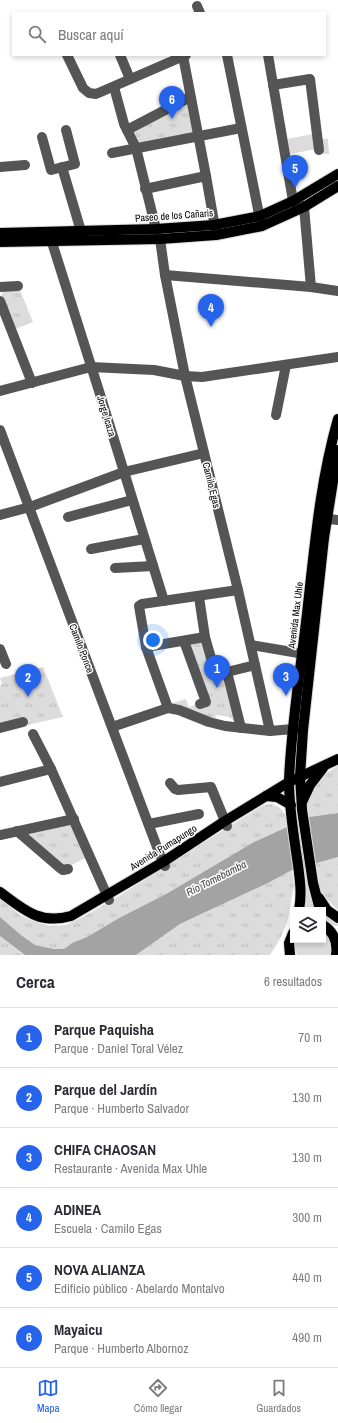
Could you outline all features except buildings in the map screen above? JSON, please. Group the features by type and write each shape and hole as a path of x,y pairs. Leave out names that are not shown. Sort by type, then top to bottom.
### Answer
{"main road":[{"name":"Paseo de los Cañaris","path":"83,236 261,221 338,174"},
{"name":"Paseo de los Cañaris","path":"0,233 160,239 216,235 304,207 338,186"},
{"name":"Paseo de los Cañaris","path":"0,242 50,236"},
{"name":"Avenida Max Uhle","path":"319,907 289,782 298,729 307,655 329,452 337,425"},
{"name":"Avenida Max Uhle","path":"322,518 338,450"},
{"name":"Avenida Max Uhle","path":"298,729 300,776 296,808 301,903 300,907"},
{"name":"Avenida Pumapungo","path":"0,892 22,909 37,917 60,919 71,916 108,897 164,864 289,782 338,759"},
{"path":"266,796 277,797 296,808 325,764"},
{"path":"314,887 327,910 338,918"},
{"path":"327,926 337,941 336,955"},
{"path":"282,955 290,938"},
{"path":"290,955 291,943"}],"street":[{"path":"67,56 83,88 86,92 92,94 96,94 114,87 184,56 190,97 216,235"},
{"path":"120,56 130,79"},
{"path":"227,56 261,221"},
{"path":"268,56 293,201 304,207 310,287"},
{"path":"273,85 310,79 318,150"},
{"name":"Camilo Egas","path":"114,87 124,124 136,148 156,229 160,239 165,275 185,376 256,665 270,731"},
{"path":"127,130 190,97"},
{"path":"112,153 241,128"},
{"path":"42,137 51,170 62,168 75,164 66,130"},
{"path":"0,167 25,165"},
{"path":"62,168 83,236"},
{"path":"146,189 206,176"},
{"name":"Jorge Icaza","path":"50,236 164,601"},
{"path":"165,275 310,287 338,291"},
{"path":"0,287 18,286"},
{"path":"0,300 32,383"},
{"path":"0,391 91,368 154,370 185,376 202,377 338,357"},
{"path":"276,415 286,365"},
{"name":"Camilo Ponce","path":"0,430 164,864"},
{"path":"0,515 30,507 124,472 204,453"},
{"path":"68,517 132,500"},
{"path":"322,518 338,520"},
{"path":"91,549 144,539"},
{"path":"115,568 153,566"},
{"path":"168,708 146,648 139,606 142,604 238,590"},
{"path":"199,596 205,636 213,670 217,673 228,672 256,665"},
{"path":"146,648 205,636"},
{"path":"184,641 206,702 200,704"},
{"path":"251,645 307,655"},
{"path":"0,648 6,664"},
{"path":"228,672 241,728"},
{"path":"112,727 168,708 179,710 209,722 241,728 270,731 298,729"},
{"path":"0,728 23,722"},
{"path":"33,734 51,769 108,897"},
{"path":"0,782 51,769"},
{"path":"170,783 174,789 178,790 211,787 226,824"},
{"path":"149,824 199,814"},
{"path":"0,835 74,819"},
{"path":"17,831 60,868 63,870 68,869"}],"green space":[{"path":"189,99 194,134 142,144 135,142 133,129"},
{"path":"313,134 316,149 290,154 287,139"},
{"path":"321,139 328,139 329,154 322,154"},
{"path":"20,290 33,322 15,329 1,295 4,291"},
{"path":"200,641 203,644 212,677 225,674 236,719 234,721 229,717 216,715 215,719 173,705 172,703 186,699 189,707 210,702 186,643"},
{"path":"43,667 63,717 27,725 24,719 0,724 0,685 2,684 0,678"},
{"path":"338,766 338,813 309,817 306,804 309,793 328,772"},
{"path":"296,783 317,907 302,907 292,784"},
{"path":"272,804 284,812 289,826 254,842 166,894 119,918 87,937 72,943 64,949 54,949 35,945 0,917 0,899 20,915 31,920 50,926 66,925 119,896 263,805"},
{"path":"72,823 88,857 63,869 23,834"},
{"path":"338,857 338,910 320,893 316,863"},
{"path":"292,870 294,886 287,923 280,939 270,955 136,955 180,924 268,883"},
{"path":"326,914 338,920 338,926 329,925 326,918"},
{"path":"326,935 331,942 330,955 297,955 296,943 326,943"},
{"path":"0,936 25,955 0,955"}],"water":[{"name":"Río Tomebamba","path":"338,813 338,857 292,870 268,883 180,924 136,955 25,955 0,936 0,917 35,945 54,949 64,949 72,943 87,937 119,918 166,894 254,842 309,817"}],"place":[{"name":"Mayaicu","path":"172,119"},
{"name":"NOVA ALIANZA","path":"295,188"},
{"name":"ADINEA","path":"211,327"},
{"name":"Parque Paquisha","path":"217,688"},
{"name":"CHIFA CHAOSAN","path":"286,696"},
{"name":"Parque del Jardín","path":"28,697"}]}
